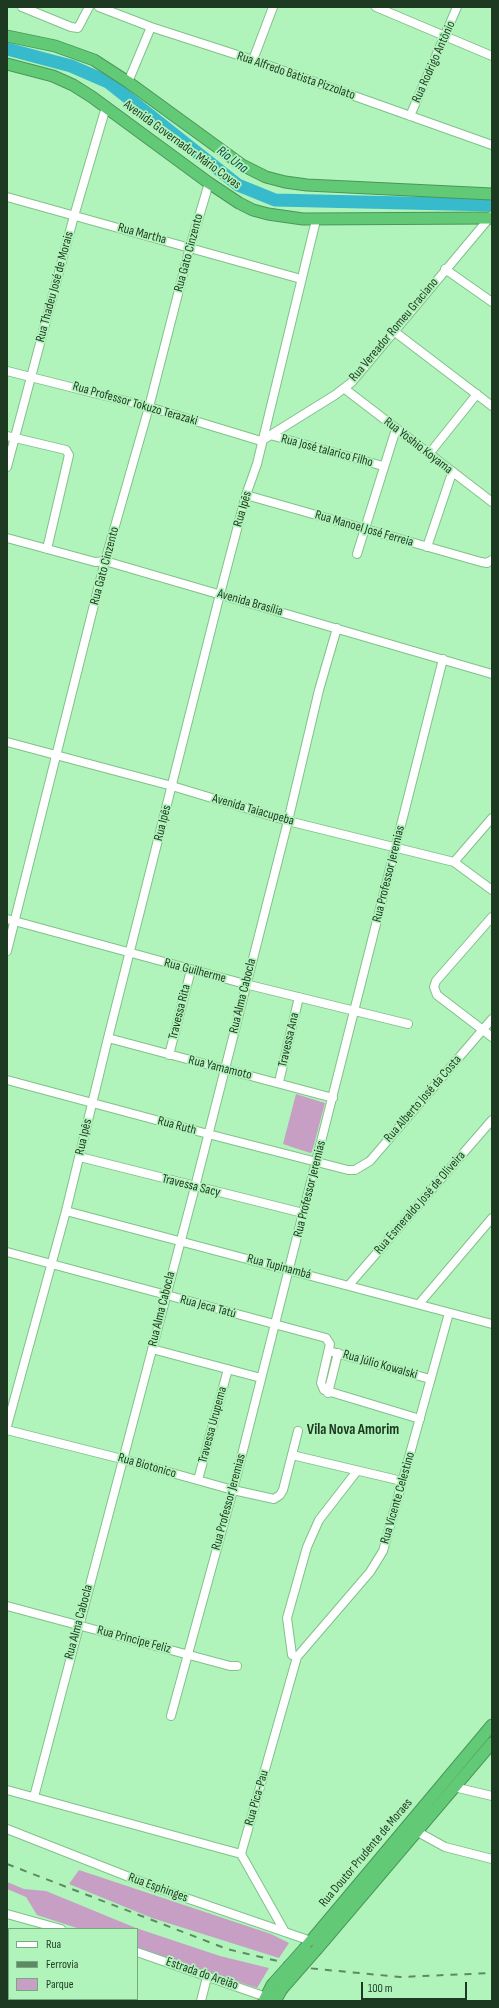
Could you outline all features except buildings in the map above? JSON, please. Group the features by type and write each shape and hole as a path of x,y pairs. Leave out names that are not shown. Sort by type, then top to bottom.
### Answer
{"highway":[{"name":"Avenida Governador Mário Covas","path":"7,36 74,52 94,60 128,82 242,165 266,177 285,182 307,185 492,194"},
{"name":"Avenida Governador Mário Covas","path":"7,64 53,76 73,85 106,107 209,183 239,203 253,210 287,218 316,220 492,216"},
{"name":"Rua Doutor Prudente de Moraes","path":"268,2000 277,1987 492,1725"},
{"name":"Rua Doutor Prudente de Moraes","path":"311,1946 416,1831 492,1743"}],"street":[{"path":"22,7 70,27 78,28 89,7"},
{"name":"Rua Alfredo Batista Pizzolato","path":"99,7 151,27 253,60 492,145"},
{"path":"253,60 273,7"},
{"path":"376,7 492,56"},
{"name":"Rua Rodrigo Antônio","path":"410,116 457,7"},
{"path":"128,82 151,27"},
{"name":"Rua Thadeu José de Morais","path":"7,467 11,437 31,378 74,216 106,107"},
{"name":"Rua Gato Cinzento","path":"7,951 11,920 56,756 105,561 149,407 190,247 209,183"},
{"name":"Rua Martha","path":"7,197 301,279"},
{"name":"Rua Vereador Romeu Graciano","path":"261,441 345,388 395,332 445,269 492,216"},
{"name":"Rua Ipês","path":"7,1426 80,1157 129,953 220,594 246,495 256,464 316,220"},
{"path":"445,269 492,302"},
{"path":"395,332 492,406"},
{"name":"Rua Professor Tokuzo Terazaki","path":"7,371 149,407 261,441"},
{"name":"Rua Yoshio Koyama","path":"345,388 452,473 492,502"},
{"path":"429,454 477,394"},
{"path":"357,554 383,466 396,429"},
{"name":"Rua José talarico Filho","path":"270,435 383,466"},
{"path":"11,437 66,450 69,455 47,549"},
{"path":"427,548 452,473"},
{"name":"Rua Manoel José Ferreia","path":"246,495 427,548 481,562 487,563 492,560"},
{"name":"Avenida Brasília","path":"7,538 95,562 105,561 492,674"},
{"name":"Rua Alma Cabocla","path":"34,1798 122,1458 195,1187 245,984 288,820 319,690 336,628"},
{"name":"Rua Professor Jeremias","path":"171,1716 233,1490 443,659"},
{"name":"Avenida Taiacupeba","path":"7,742 172,786 288,820 454,862 492,890"},
{"path":"454,862 492,818"},
{"path":"492,917 436,981 434,987 437,995 492,1037"},
{"name":"Rua Guilherme","path":"11,920 191,970 408,1024"},
{"name":"Travessa Rita","path":"169,1055 191,970"},
{"name":"Travessa Ana","path":"279,1082 299,997"},
{"name":"Rua Alberto José da Costa","path":"348,1170 362,1167 370,1161 492,1020"},
{"name":"Rua Yamamoto","path":"108,1038 169,1055 279,1082 333,1098"},
{"name":"Rua Ruth","path":"7,1080 348,1170"},
{"name":"Rua Esmeraldo José de Oliveira","path":"349,1286 492,1120"},
{"name":"Travessa Sacy","path":"80,1157 303,1214"},
{"name":"Rua Tupinambá","path":"66,1211 180,1240 449,1313 491,1322"},
{"path":"419,1304 492,1218"},
{"name":"Rua Jeca Tatú","path":"7,1252 326,1338 330,1344 329,1351"},
{"name":"Rua Vicente Celestino","path":"297,1657 378,1562 383,1551 449,1313"},
{"path":"152,1349 261,1378"},
{"path":"329,1351 322,1383 324,1390 328,1393 420,1419"},
{"name":"Rua Júlio Kowalski","path":"329,1351 430,1379"},
{"path":"328,1393 338,1354"},
{"name":"Travessa Urupema","path":"198,1480 228,1369"},
{"name":"Rua Biotonico","path":"7,1430 122,1458 233,1490 274,1499 280,1496 292,1455"},
{"path":"298,1431 292,1455 402,1481"},
{"path":"297,1657 292,1655 287,1618 307,1548 319,1520 357,1471"},
{"name":"Rua Principe Feliz","path":"7,1606 230,1666 237,1666"},
{"name":"Rua Pica-Pau","path":"242,1854 297,1657"},
{"path":"454,1787 492,1796"},
{"path":"7,1790 242,1854 285,1932"},
{"name":"Rua Esphinges","path":"7,1829 157,1888 285,1932 311,1946"},
{"path":"416,1831 444,1847 492,1859"},
{"path":"7,1915 57,1928"},
{"name":"Estrada do Areião","path":"138,1954 207,1977 268,2000"},
{"path":"201,2001 207,1977"}],"green space":[{"path":"296,1094 325,1103 312,1152 310,1153 283,1144"},
{"path":"79,1870 271,1934 289,1943 279,1958 152,1918 69,1884"},
{"path":"7,1882 24,1889 46,1891 136,1928 77,1928 37,1915 26,1897 7,1889"},
{"path":"138,1929 220,1956 269,1968 257,1988 138,1948"}],"waterway":[{"name":"Rio Una","path":"7,49 71,66 108,82 238,185 275,200 492,205"}],"railway":[{"path":"7,1864 227,1949 307,1968 400,1977 492,1973"}],"district":[{"name":"Vila Nova Amorim","path":"353,1430"}]}
